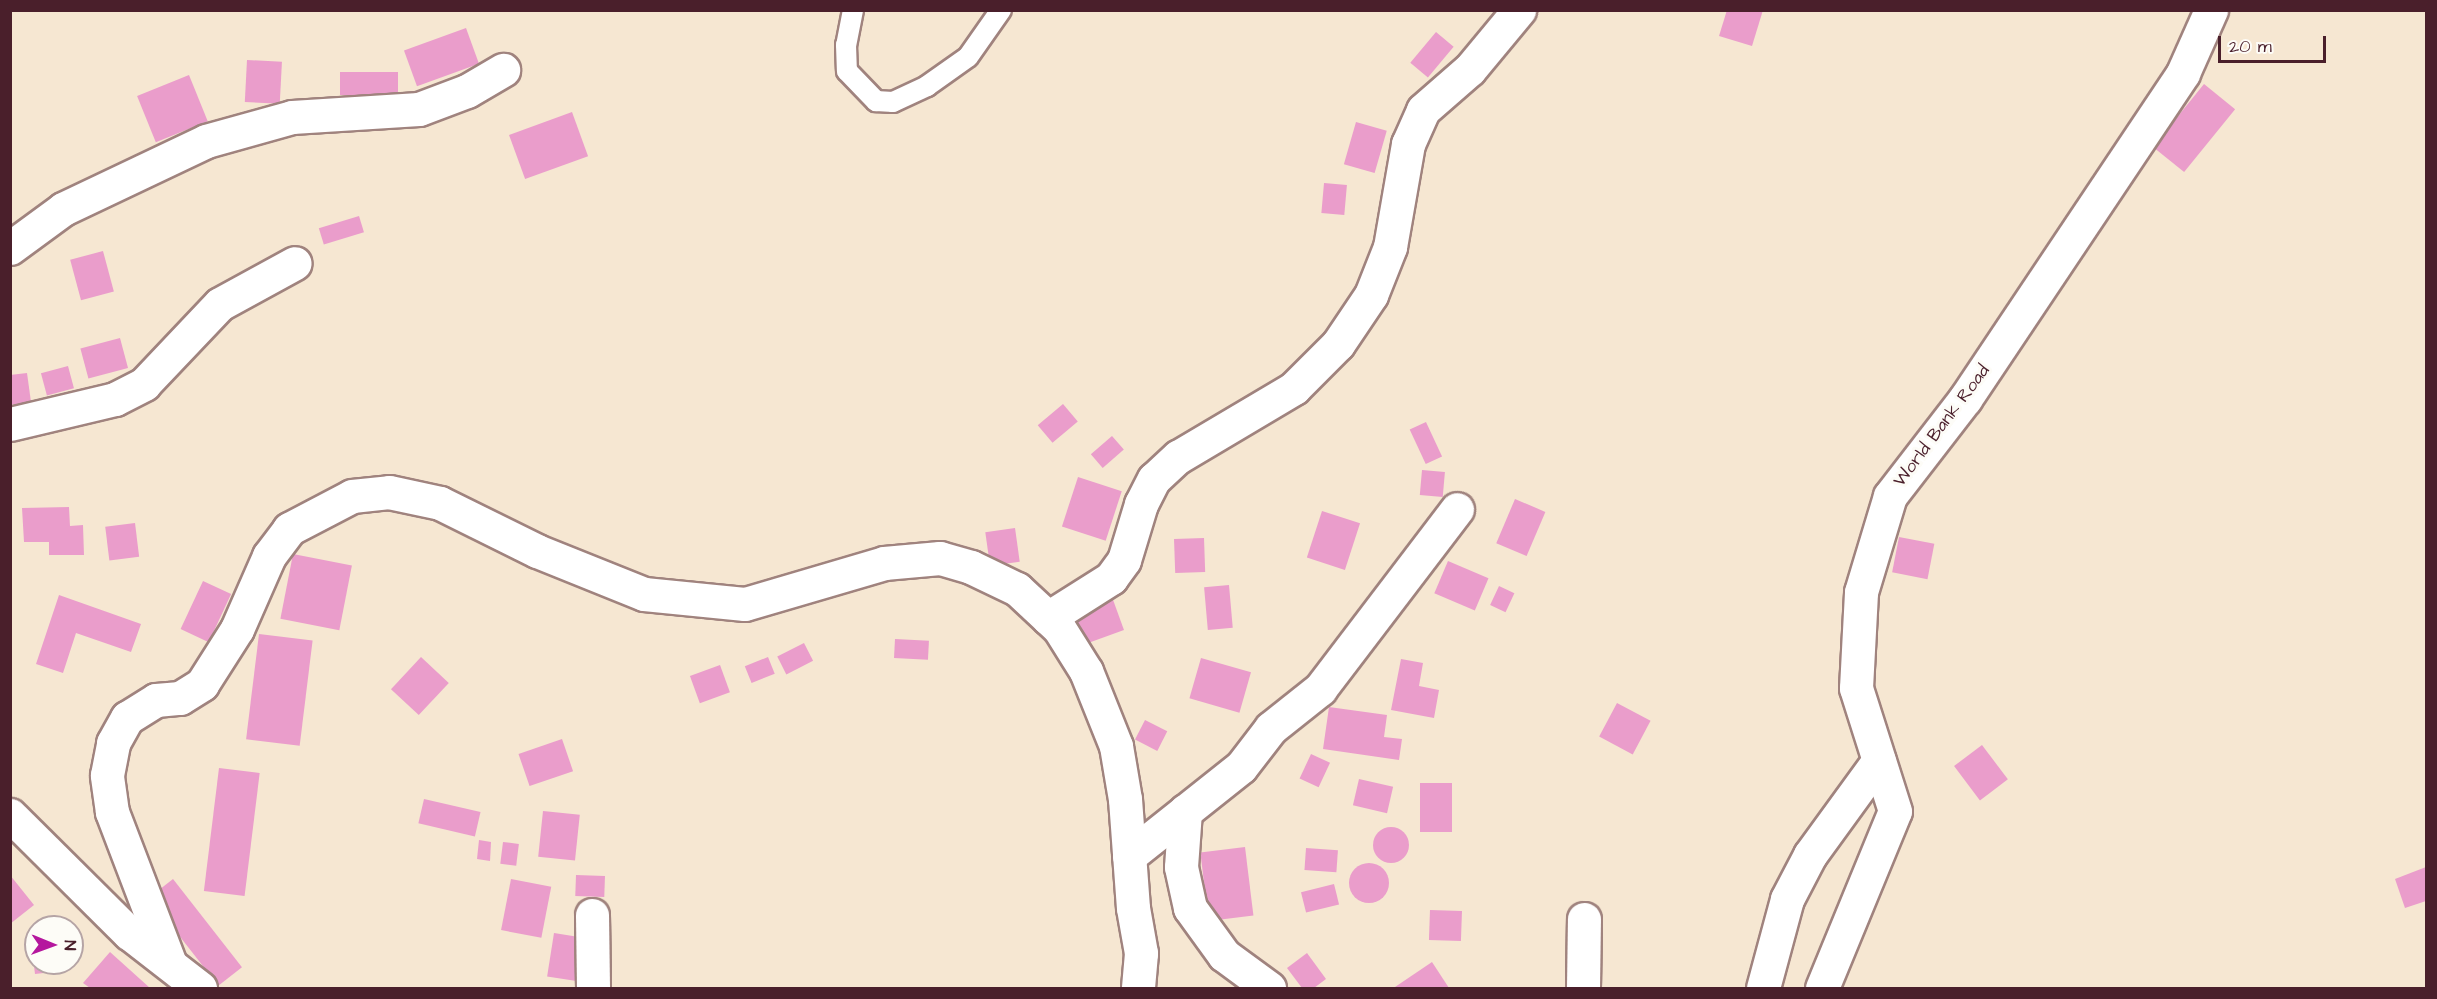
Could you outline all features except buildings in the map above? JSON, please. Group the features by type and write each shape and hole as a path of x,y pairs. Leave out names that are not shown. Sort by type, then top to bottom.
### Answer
{"street":[{"path":"1048,618 1111,578 1124,560 1141,504 1154,479 1178,456 1294,388 1338,344 1371,295 1390,247 1408,144 1423,110 1470,69 1519,10"},
{"name":"World Bank Road","path":"1822,988 1895,811 1856,688 1861,592 1890,496 1965,399 2183,73 2211,10"},
{"path":"10,248 63,209 206,141 292,117 419,109 467,92 503,70"},
{"path":"10,424 115,399 144,384 220,304 295,263"},
{"path":"170,964 112,812 107,775 113,743 127,718 156,700 180,698 202,684 237,629 269,556 289,529 325,507 352,496 390,492 440,503 537,551 644,594 745,604 884,563 940,558 971,567 1017,589 1059,628 1086,671 1116,746 1125,800 1129,856 1141,953 1138,988"},
{"path":"1129,856 1241,768 1271,728 1320,689 1457,508"},
{"path":"1762,988 1787,899 1810,855 1879,760"},
{"path":"1185,812 1181,867 1190,908 1224,955 1269,988"},
{"path":"10,815 129,933 200,988"},
{"path":"592,915 592,988"},
{"path":"1583,988 1584,919"}],"lane":[{"path":"853,10 846,45 847,71 876,101 893,102 927,86 968,57 1001,10"}]}
